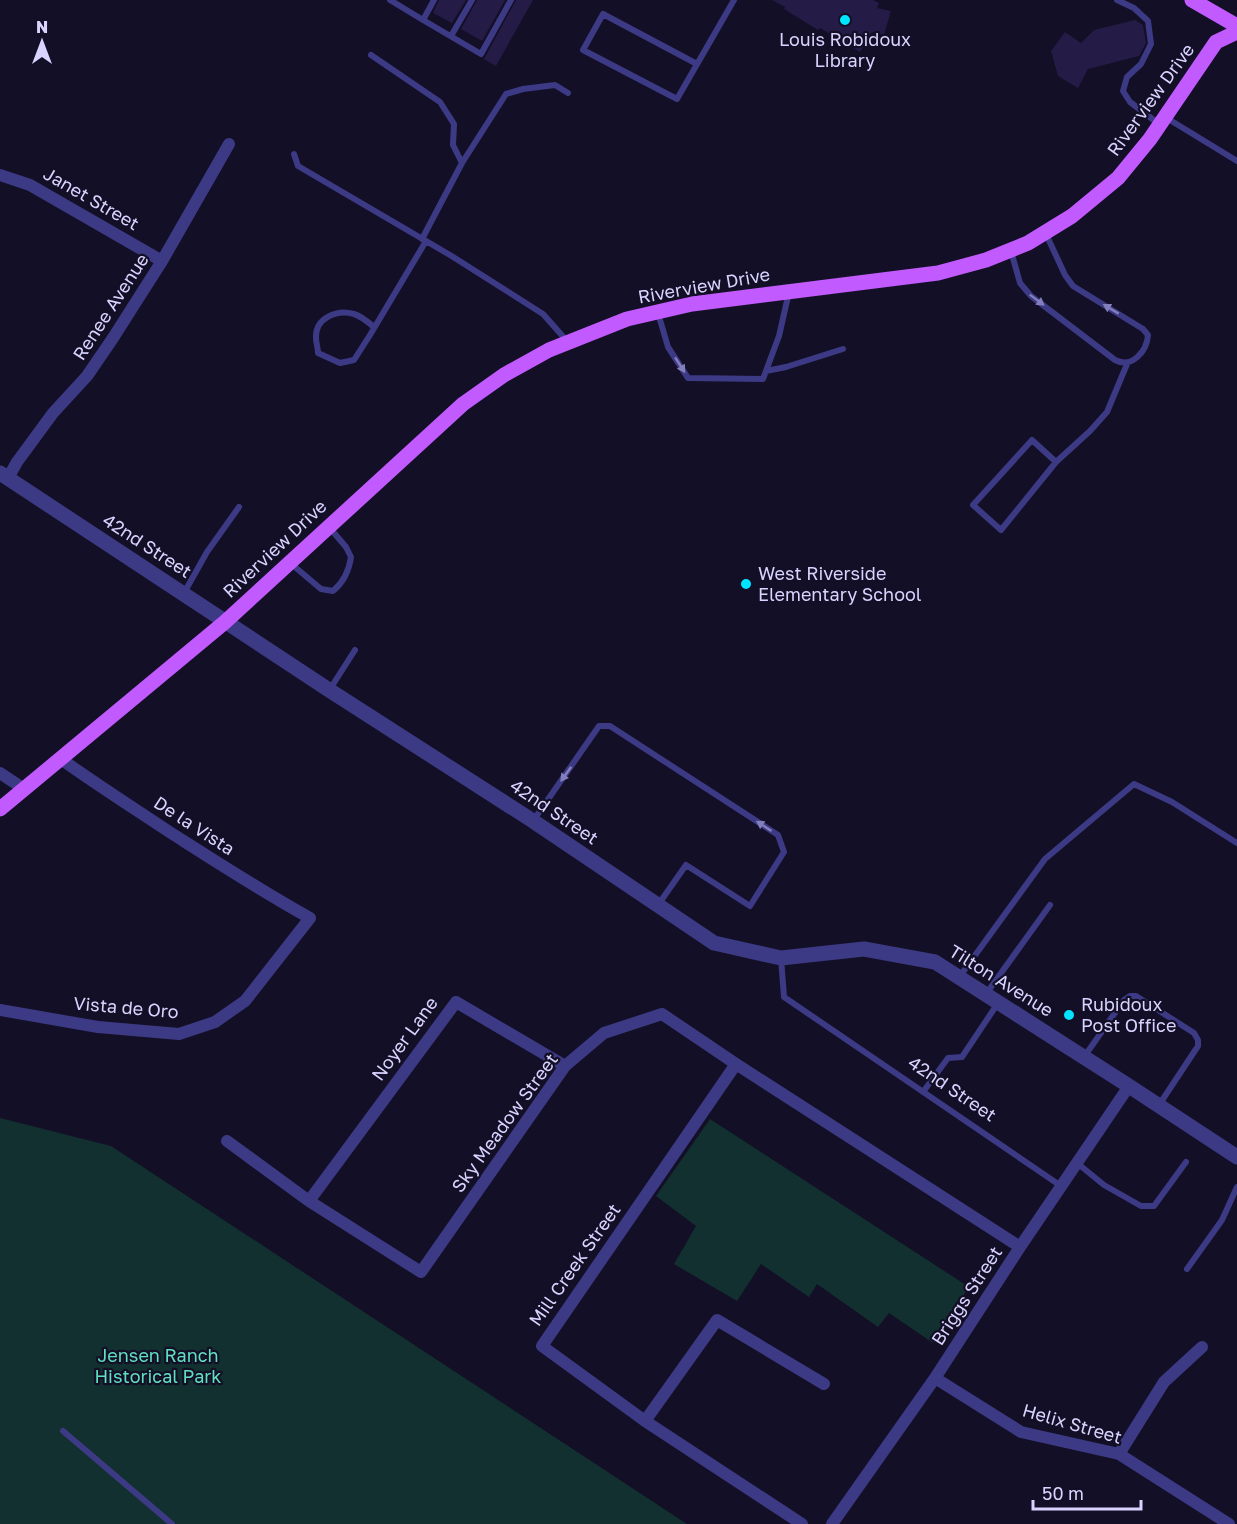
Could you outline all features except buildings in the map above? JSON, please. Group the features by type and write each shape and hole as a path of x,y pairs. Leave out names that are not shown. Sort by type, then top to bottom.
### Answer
{"main road":[{"path":"1192,0 1237,26"},
{"name":"Riverview Drive","path":"0,808 225,622 463,404 504,375 549,350 627,319 692,304 938,273 986,260 1028,243 1072,216 1118,178 1150,140 1216,42 1237,32"}],"street":[{"name":"Renee Avenue","path":"4,476 18,462 53,413 87,376 113,338 162,261 229,144"},
{"name":"Janet Street","path":"0,175 30,185 162,261"},
{"name":"42nd Street","path":"4,476 533,821 714,943 781,958"},
{"name":"De la Vista","path":"61,759 218,863 310,918"},
{"path":"0,773 24,789"},
{"name":"Vista de Oro","path":"0,1010 98,1027 179,1034 215,1022 245,1001 310,918"},
{"name":"Tilton Avenue","path":"781,958 864,949 935,962 1237,1157"},
{"name":"Noyer Lane","path":"309,1201 456,1002 565,1066"},
{"name":"Sky Meadow Street","path":"227,1141 309,1201 421,1272 565,1066 604,1033 662,1014 1020,1247"},
{"name":"Mill Creek Street","path":"736,1064 542,1346 645,1421 802,1524"},
{"name":"Briggs Street","path":"832,1524 935,1378 1129,1086"},
{"path":"645,1421 717,1320 824,1384"},
{"path":"1119,1454 1164,1382 1202,1347"},
{"name":"Helix Street","path":"935,1378 1021,1431 1119,1454 1229,1524"}],"lane":[{"path":"392,0 481,54 511,0"},
{"path":"423,20 434,0"},
{"path":"451,36 472,0"},
{"path":"697,64 603,14 584,50 677,99 734,0"},
{"path":"1117,0 1134,8 1148,21 1151,44 1141,64 1127,78 1123,91 1130,102 1237,161"},
{"path":"371,55 440,102 454,124 453,145 462,163"},
{"path":"374,327 357,314 342,312 330,315 321,323 315,336 318,352 340,363 354,360 374,327 424,240 462,163 506,94 555,85 568,93"},
{"path":"294,154 298,166 424,240 543,314 567,342"},
{"path":"1010,250 1020,283 1031,296 1115,360 1127,364 1135,360 1148,342 1148,335 1143,329 1073,286 1065,275 1045,232"},
{"path":"658,312 668,347 688,378 763,379 779,336 789,292"},
{"path":"766,371 786,368 843,349"},
{"path":"1056,462 1032,440 973,505 1001,530 1056,462 1107,412 1127,364"},
{"path":"184,594 207,552 239,507"},
{"path":"289,562 321,589 333,591 341,584 349,569 351,557 346,547 328,526"},
{"path":"329,690 355,650"},
{"path":"533,821 599,726 610,726 778,835 784,852 750,906 686,865 658,906"},
{"path":"959,977 1045,860 1134,784 1172,802 1237,843"},
{"path":"923,1092 948,1058 962,1057 992,998 1050,904"},
{"name":"42nd Street","path":"781,958 784,997 1061,1187"},
{"path":"1084,1057 1124,1000 1130,996 1136,996 1194,1033 1198,1046 1159,1105"},
{"path":"1077,1163 1104,1185 1141,1206 1154,1206 1186,1162"},
{"path":"1187,1269 1222,1220 1237,1187"},
{"path":"63,1431 172,1524"}],"green space":[{"name":"Jensen Ranch Historical Park","path":"0,1118 111,1146 687,1524 0,1524"},
{"path":"710,1119 969,1287 933,1343 889,1313 878,1327 817,1284 809,1297 761,1264 737,1301 674,1264 696,1226 656,1196"}],"place":[{"name":"Louis Robidoux Library","path":"845,20"},
{"name":"West Riverside Elementary School","path":"746,584"},
{"name":"Rubidoux Post Office","path":"1069,1015"}]}
